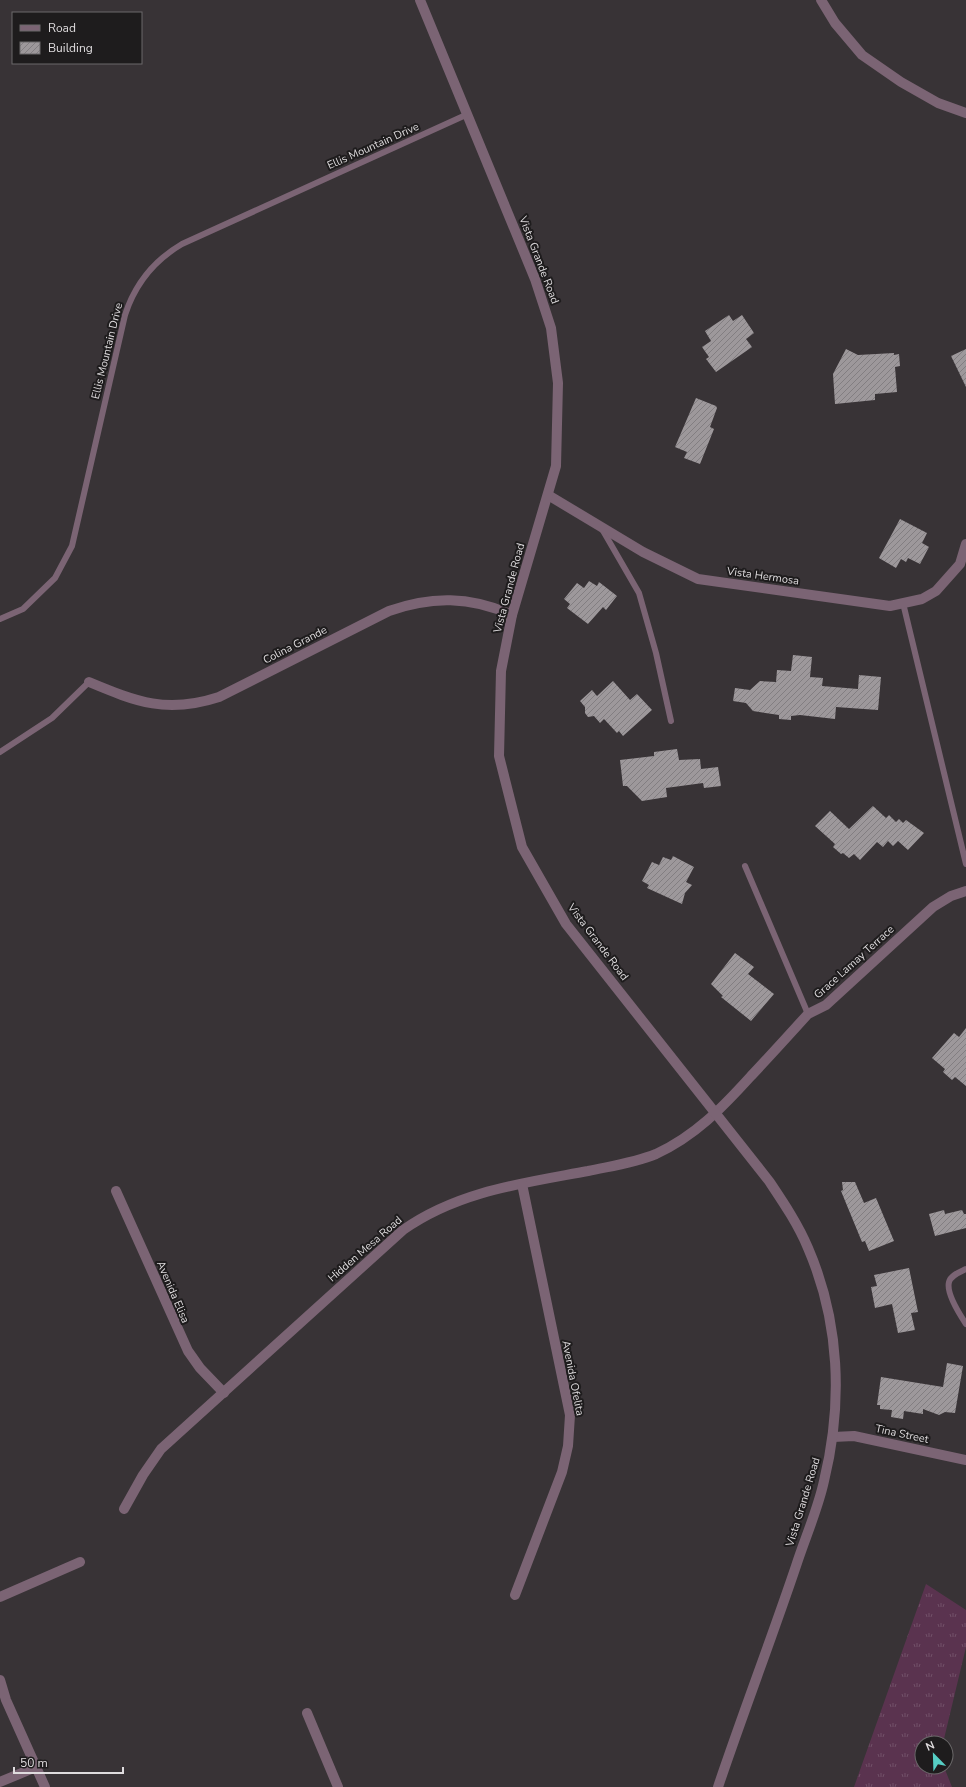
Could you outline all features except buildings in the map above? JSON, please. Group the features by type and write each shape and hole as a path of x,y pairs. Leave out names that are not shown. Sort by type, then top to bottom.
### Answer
{"street":[{"name":"Vista Grande Road","path":"420,0 535,279 551,328 558,383 556,466 512,615 501,671 499,756 522,847 566,924 783,1201 808,1246 826,1295 834,1343 836,1395 833,1437 819,1496 779,1617 718,1787"},
{"path":"821,0 835,23 862,55 919,93 938,103 966,113"},
{"name":"Vista Hermosa","path":"548,495 647,555 698,579 890,606 922,598 936,591 960,564 966,544"},
{"name":"Colina Grande","path":"89,682 138,701 167,706 194,704 219,697 388,611 405,605 422,601 457,599 485,604 512,615"},
{"name":"Grace Lamay Terrace","path":"716,1114 808,1014 826,1005 933,907 951,896 966,891"},
{"name":"Hidden Mesa Road","path":"124,1509 143,1475 161,1449 391,1240 416,1221 457,1201 522,1184 648,1157 688,1136 716,1114"},
{"name":"Avenida Ofelita","path":"515,1595 562,1472 570,1433 570,1415 522,1184"},
{"name":"Avenida Elisa","path":"116,1191 188,1352 200,1368 224,1393"},
{"name":"Tina Street","path":"833,1437 854,1436 966,1460"},
{"path":"0,1597 80,1562"},
{"path":"0,1680 6,1700 45,1787"},
{"path":"307,1713 338,1787"},
{"path":"0,1782 36,1767"}],"lane":[{"name":"Ellis Mountain Drive","path":"0,619 23,609 55,578 72,546 124,315 135,289 152,266 182,244 468,114"},
{"path":"601,528 638,593 656,653 671,721"},
{"path":"903,603 966,864"},
{"path":"0,752 52,718 89,682"},
{"path":"745,866 808,1014"},
{"path":"966,1269 953,1275 949,1283 950,1292 957,1309 966,1324"}],"green space":[{"path":"926,1584 966,1610 966,1647 945,1735 914,1735 914,1775 947,1775 952,1787 854,1787"}]}
